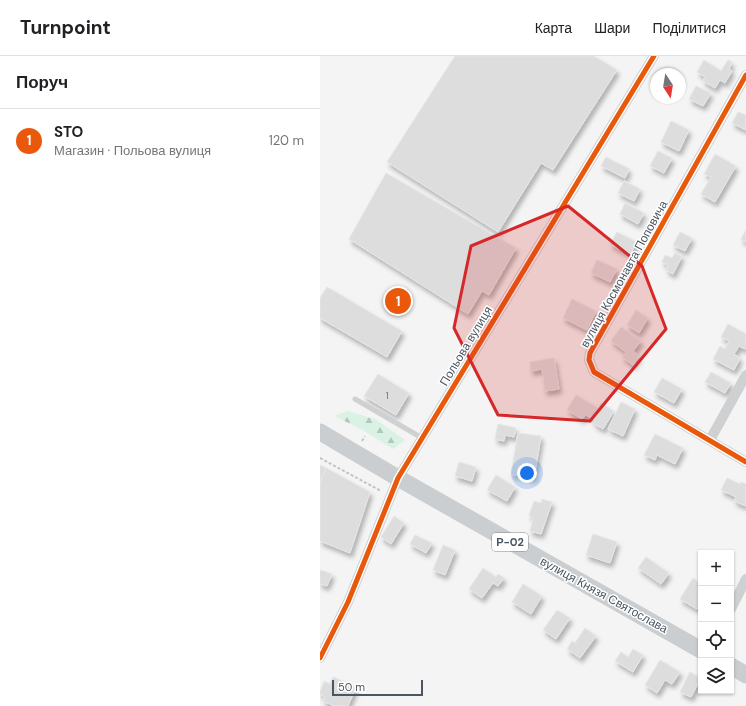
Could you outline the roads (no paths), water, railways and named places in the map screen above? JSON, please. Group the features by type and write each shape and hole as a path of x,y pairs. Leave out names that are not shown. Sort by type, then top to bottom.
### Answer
{"main road":[{"name":"вулиця Князя Святослава","path":"320,432 698,648"},
{"path":"734,668 746,675"}],"street":[{"name":"Польова вулиця","path":"320,658 348,602 398,478 654,56"},
{"name":"вулиця Космонавта Поповича","path":"746,75 590,353 590,360 594,372 746,462"},
{"path":"710,440 746,375"},
{"path":"734,603 746,579"}],"lane":[{"path":"355,399 422,438"}],"place":[{"name":"STO","path":"398,301"}]}
